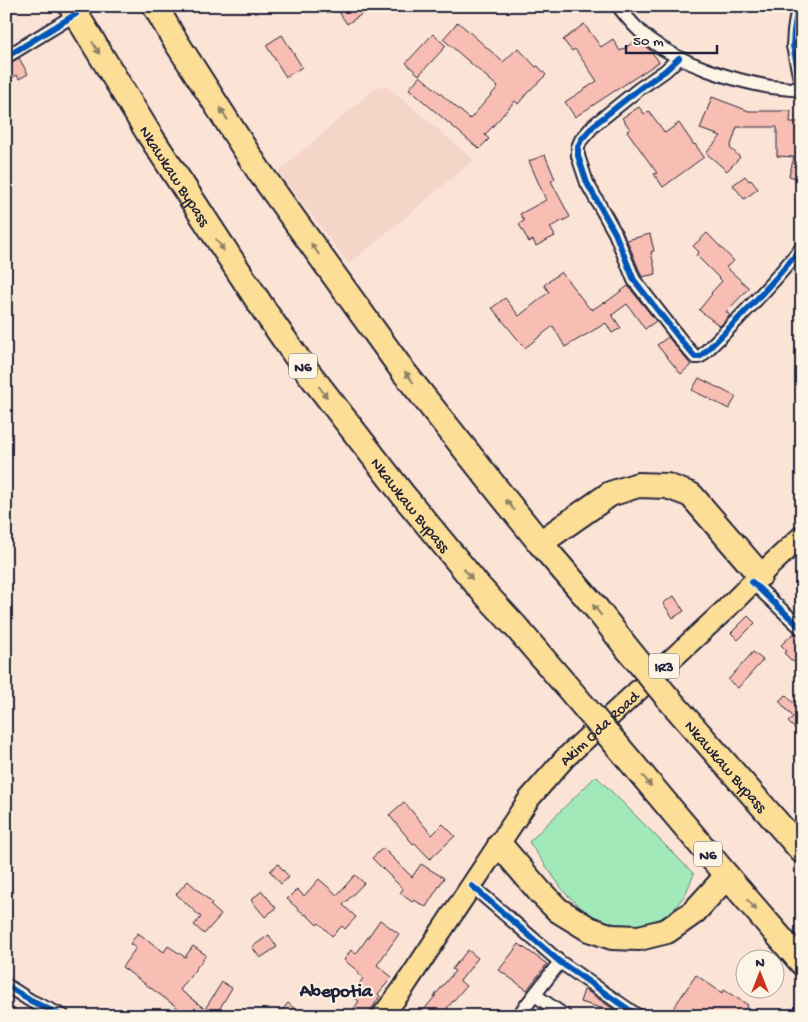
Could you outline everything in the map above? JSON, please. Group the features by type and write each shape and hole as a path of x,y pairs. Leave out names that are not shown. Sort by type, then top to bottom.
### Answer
{"highway":[{"name":"Nkawkaw Bypass","path":"155,6 259,171 403,371 540,543 596,608 627,648 802,851"},
{"name":"Nkawkaw Bypass","path":"74,10 149,134 266,314 328,400 479,586 802,963"},
{"path":"540,543 610,494 638,485 667,486 691,495 756,579"},
{"path":"500,845 558,910 589,929 612,937 639,938 668,931 694,912 727,876"}],"main road":[{"name":"Akim Oda Road","path":"500,845 530,799 565,758 802,536"},
{"name":"IR3","path":"382,1016 402,990 500,845"}],"street":[{"path":"618,6 632,24 650,40 679,58 719,74 771,87 802,89 793,46 798,6"},
{"path":"6,57 74,10"},
{"path":"679,58 665,71 594,125 581,140 578,147 578,156 587,182 615,233 634,280 682,343 698,358 744,314 802,247"},
{"path":"756,579 802,629"},
{"path":"472,886 560,962 638,1016"},
{"path":"518,1016 560,962"},
{"path":"6,985 63,1016"},
{"path":"535,994 565,1016"}],"shaded area":[{"path":"386,85 474,160 349,264 278,172 376,87"}],"green space":[{"path":"596,776 694,874 685,895 673,910 657,921 631,928 610,925 590,916 565,893 529,842"}],"building":[{"path":"335,6 374,6 347,24"},
{"path":"458,22 503,62 518,48 546,75 518,104 515,101 485,135 489,139 479,149 409,89 420,76 470,119 498,87 443,39"},
{"path":"584,24 601,47 613,39 620,51 637,40 651,51 659,62 575,117 565,102 597,81 575,49 572,51 563,40"},
{"path":"433,34 446,46 419,75 406,63"},
{"path":"282,35 302,67 286,77 266,45"},
{"path":"19,58 28,74 19,79 17,75 6,81 6,65"},
{"path":"712,97 749,111 791,111 790,122 802,122 802,180 789,176 794,157 777,156 777,127 737,127 730,148 740,157 727,171 706,153 721,136 700,129"},
{"path":"639,107 644,114 649,111 665,133 679,123 704,157 663,187 654,174 657,173 627,131 630,129 622,118"},
{"path":"545,155 555,179 551,181 570,217 550,227 555,236 536,246 533,240 529,242 519,224 524,221 520,214 546,200 529,161"},
{"path":"745,176 758,189 744,199 733,185"},
{"path":"707,233 734,261 726,267 749,288 726,312 730,315 720,326 699,310 722,281 696,255 699,252 693,246"},
{"path":"650,234 654,251 651,252 656,274 642,277 627,240"},
{"path":"561,272 590,309 592,310 605,303 628,286 656,321 645,329 627,304 612,315 621,328 612,333 606,323 565,347 553,326 525,348 492,308 505,298 519,316 549,292 544,285"},
{"path":"668,337 691,365 681,374 657,345"},
{"path":"699,378 736,397 729,409 692,390"},
{"path":"674,596 684,611 673,618 663,603"},
{"path":"748,616 755,623 738,640 731,633"},
{"path":"794,633 802,640 802,665 796,660 793,662 784,653 787,651 781,645"},
{"path":"753,652 763,660 738,688 728,680"},
{"path":"786,695 800,710 802,708 802,736 788,722 793,717 779,701"},
{"path":"404,802 432,835 443,824 455,836 430,859 415,843 413,844 389,815"},
{"path":"383,848 412,877 421,864 444,878 426,907 414,900 412,902 400,893 403,889 372,858"},
{"path":"278,864 289,877 281,884 270,871"},
{"path":"355,875 364,883 343,905 356,917 345,929 342,926 332,936 319,923 317,925 287,899 297,889 304,896 319,879 337,895"},
{"path":"188,881 212,903 210,905 221,915 204,934 194,925 201,917 176,894"},
{"path":"262,891 276,908 265,917 251,900"},
{"path":"380,920 399,934 377,965 392,977 378,994 380,996 367,1016 349,1016 359,1001 352,996 363,978 358,974 359,972 344,960 351,950 356,954"},
{"path":"138,933 164,952 168,946 185,957 193,946 206,955 180,990 205,1009 222,982 232,988 215,1016 189,1016 122,967 136,948 130,944"},
{"path":"269,935 277,947 260,958 252,947"},
{"path":"519,944 547,964 527,990 499,970"},
{"path":"468,950 478,958 460,981 466,986 447,1008 457,1016 419,1016 455,971 452,969"},
{"path":"696,975 722,993 724,990 736,998 736,1000 740,1000 748,1005 741,1016 668,1016"},
{"path":"584,990 587,991 619,1013 580,1002"},
{"path":"288,1003 303,1016 277,1016"}],"cycle path":[{"path":"798,6 793,46 802,89"},
{"path":"6,57 76,14"},
{"path":"679,58 665,71 594,125 581,140 578,147 578,156 587,183 615,233 634,280 683,343 695,357 698,357 728,330 802,247"},
{"path":"752,582 802,629"},
{"path":"472,886 560,962 638,1016"},
{"path":"6,985 31,1001 63,1016"}],"district":[{"name":"Abepotia","path":"336,989"}]}
